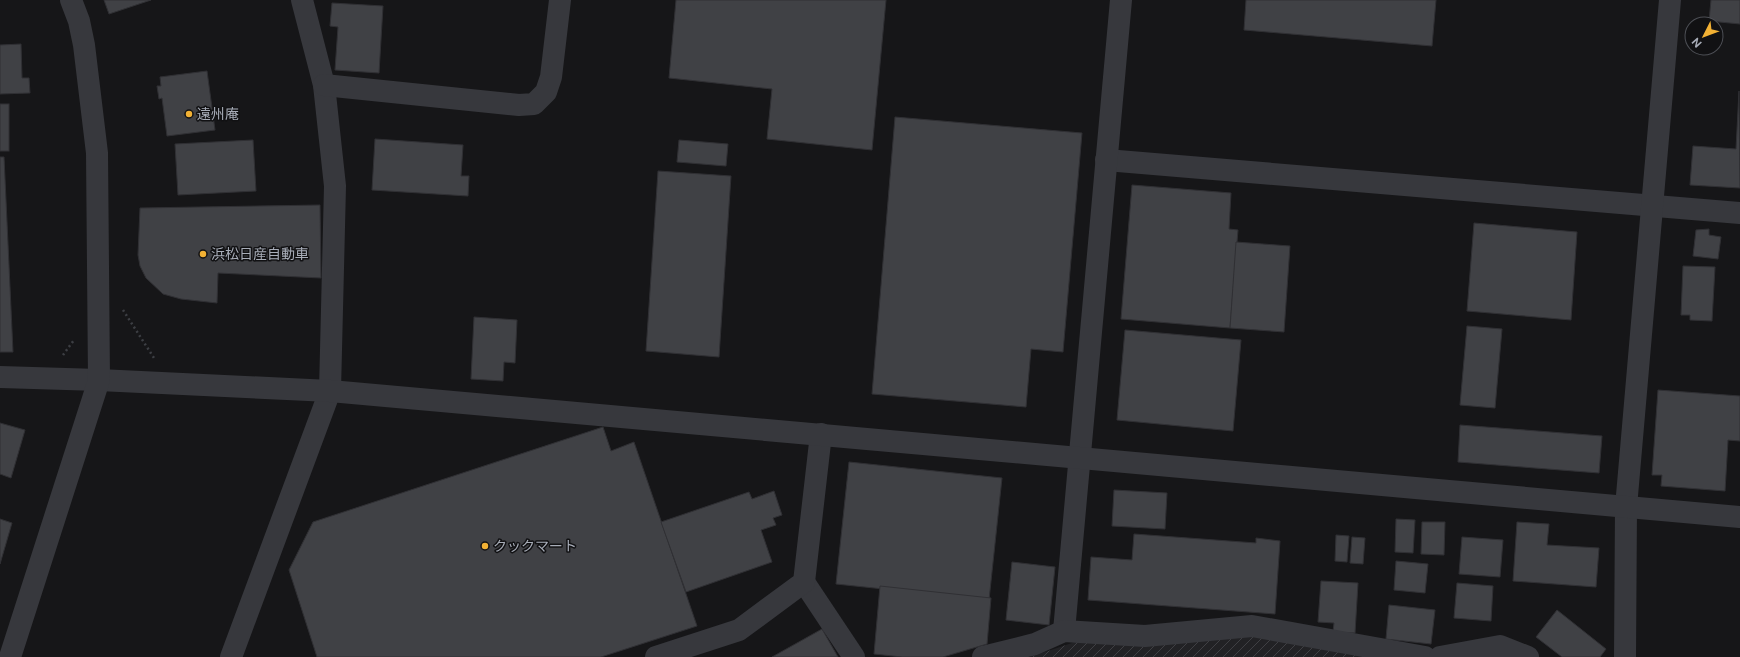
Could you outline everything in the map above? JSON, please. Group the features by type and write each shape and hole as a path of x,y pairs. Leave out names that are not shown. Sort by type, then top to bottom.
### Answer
{"street":[{"path":"10,657 99,380 97,153 84,45 79,21 71,0"},
{"path":"231,657 330,391 335,186 324,85 302,0"},
{"path":"324,85 519,105 534,104 546,92 551,78 560,0"},
{"path":"1064,632 1121,0"},
{"path":"1625,657 1626,507 1651,205 1670,0"},
{"path":"1106,160 1740,212"},
{"path":"0,377 330,391 1740,517"},
{"path":"821,434 804,582 854,657"},
{"path":"656,657 739,630 804,582"},
{"path":"983,657 1035,644 1064,632 1145,636 1252,626 1425,657"},
{"path":"1440,657 1500,646 1528,657"}],"path":[{"path":"122,308 154,359"}],"shaded area":[{"path":"1247,635 1372,657 1030,657 1078,641"}],"building":[{"path":"104,0 151,0 109,14"},
{"path":"676,0 886,0 872,150 767,139 772,89 669,78"},
{"path":"1246,0 1436,0 1432,46 1244,30"},
{"path":"1711,0 1740,0 1740,24 1724,22 1724,16 1709,16"},
{"path":"332,3 383,6 379,73 335,70 338,27 330,26"},
{"path":"21,44 22,78 29,78 30,93 0,94 0,45"},
{"name":"遠州庵","path":"207,71 215,130 167,136 162,98 159,99 157,86 161,86 160,77"},
{"path":"1739,91 1740,188 1690,185 1693,146 1736,149"},
{"path":"0,104 9,104 9,151 0,151"},
{"path":"895,117 1082,133 1063,352 1031,349 1026,407 872,394"},
{"path":"375,139 463,145 461,176 469,176 468,196 372,190"},
{"path":"253,140 256,191 178,195 175,144"},
{"path":"679,140 728,144 726,166 677,162"},
{"path":"0,157 4,157 13,352 0,352"},
{"path":"658,171 731,176 719,357 646,351"},
{"path":"1132,185 1231,193 1229,229 1238,230 1230,328 1121,319"},
{"path":"320,205 321,278 218,273 217,303 181,299 163,294 146,278 140,266 138,255 140,208"},
{"path":"1474,223 1577,232 1571,320 1467,311"},
{"path":"1709,229 1709,235 1721,237 1718,259 1693,256 1696,230"},
{"path":"1236,242 1290,246 1284,332 1230,328"},
{"path":"1683,266 1715,267 1712,321 1690,320 1690,315 1681,315"},
{"path":"474,317 517,320 515,363 504,362 503,381 471,379"},
{"path":"1467,326 1502,329 1495,408 1460,405"},
{"path":"1125,330 1241,340 1233,431 1117,420"},
{"path":"1658,390 1740,396 1740,441 1728,440 1725,491 1661,486 1662,475 1652,475"},
{"path":"0,423 25,430 11,478 0,474"},
{"path":"1460,425 1602,436 1599,473 1458,462"},
{"name":"クックマート","path":"603,427 611,451 634,442 697,626 601,657 317,657 289,570 313,522"},
{"path":"849,462 1002,478 989,600 836,584"},
{"path":"1114,490 1167,493 1165,529 1112,526"},
{"path":"774,491 782,515 773,518 776,525 761,530 772,562 686,592 661,522 749,492 752,499"},
{"path":"0,519 12,523 0,564"},
{"path":"1396,519 1415,520 1413,553 1395,552"},
{"path":"1422,522 1445,522 1444,555 1421,554"},
{"path":"1517,522 1549,524 1547,545 1599,548 1596,587 1513,581"},
{"path":"1134,534 1256,543 1256,538 1280,541 1275,614 1088,600 1091,557 1132,560"},
{"path":"1336,535 1349,536 1347,562 1335,561"},
{"path":"1352,537 1365,538 1363,564 1350,563"},
{"path":"1462,537 1503,540 1500,577 1459,574"},
{"path":"1396,561 1428,564 1425,593 1394,590"},
{"path":"1012,562 1055,567 1049,625 1006,620"},
{"path":"1321,581 1358,583 1355,633 1333,632 1334,623 1318,622"},
{"path":"1457,583 1493,586 1491,621 1454,618"},
{"path":"880,586 991,598 987,644 943,657 902,657 874,654"},
{"path":"1389,605 1435,610 1431,644 1386,639"},
{"path":"1557,610 1606,649 1600,657 1562,657 1536,637"},
{"path":"822,629 838,657 772,657"}],"place":[{"name":"遠州庵","path":"189,114"},
{"name":"浜松日産自動車","path":"203,254"},
{"name":"クックマート","path":"485,546"}]}
